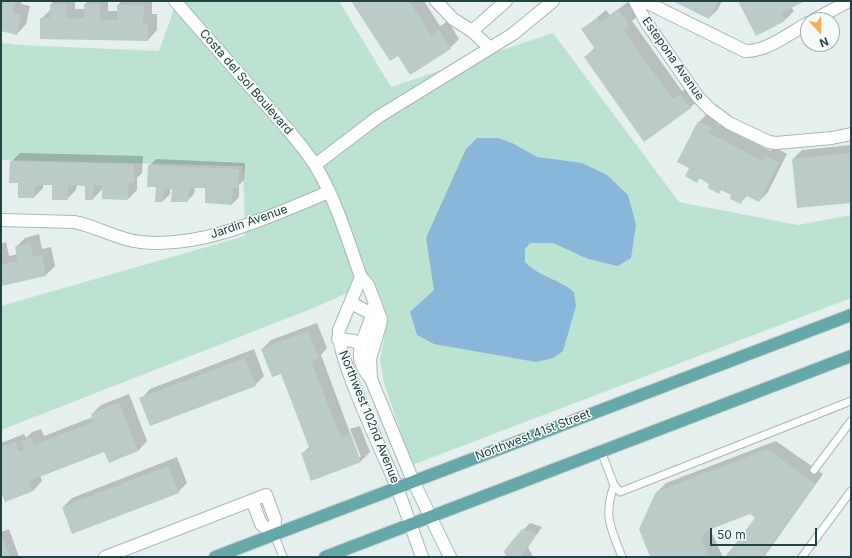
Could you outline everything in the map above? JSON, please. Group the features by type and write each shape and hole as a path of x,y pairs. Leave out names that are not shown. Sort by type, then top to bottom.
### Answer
{"main road":[{"name":"Northwest 41st Street","path":"215,557 851,314"},
{"path":"325,557 851,356"}],"street":[{"name":"Costa del Sol Boulevard","path":"175,1 289,131 315,165"},
{"path":"436,1 452,19 472,31 490,48"},
{"path":"472,31 506,1"},
{"path":"315,165 378,117 490,48 534,18 553,1"},
{"name":"Estepona Avenue","path":"635,1 646,22 698,97 710,109 729,123 756,137 776,143 832,138 851,134"},
{"name":"Estepona Avenue","path":"644,1 745,51 760,48 800,27"},
{"path":"829,12 849,1"},
{"name":"Northwest 102nd Avenue","path":"315,165 329,192 361,277 368,285 381,319 370,359 371,379"},
{"name":"Jardin Avenue","path":"1,220 82,224 129,240 140,242 162,242 215,235 329,192"},
{"name":"Northwest 102nd Avenue","path":"361,277 339,330 338,339 347,367 397,487 422,557"},
{"name":"Northwest 102nd Avenue","path":"375,302 360,345 359,353 363,368 371,379 414,481 450,557"},
{"path":"351,303 372,314"},
{"path":"338,339 354,341 360,345"},
{"path":"105,557 266,495 275,519 274,534"},
{"path":"252,500 261,524 274,534"}],"lane":[{"path":"601,452 614,485 620,492 851,401"},
{"path":"814,470 851,421"},
{"path":"614,485 608,503 610,525 622,557"},
{"path":"802,557 851,491"},
{"path":"274,534 283,557"}],"green space":[{"path":"177,1 339,1 391,87 553,33 679,202 798,225 851,215 851,298 412,465 384,383 380,359 385,333 385,310 374,281 316,307 1,430 1,306 245,236 243,166 1,160 1,43 159,51"}],"water":[{"path":"477,138 498,138 512,143 537,157 582,163 607,175 628,195 636,225 631,258 618,266 588,259 553,243 530,243 525,249 525,262 536,271 574,292 576,306 563,351 553,358 536,362 434,344 417,335 410,312 434,290 426,238 466,149"}],"building":[{"path":"1,1 15,1 13,13 21,15 17,35 1,31"},
{"path":"351,1 409,1 431,35 439,30 451,49 410,75 398,56 390,61"},
{"path":"673,1 718,1 709,19"},
{"path":"738,1 805,1 781,13 785,21 756,36"},
{"path":"50,4 67,4 66,18 84,18 84,4 100,4 100,20 117,20 117,5 144,5 143,23 148,23 148,41 40,39 40,18 50,18"},
{"path":"618,10 629,25 623,30 673,99 680,94 691,108 644,142 584,57 595,49 581,29 597,18 601,23"},
{"path":"698,121 711,128 709,133 763,161 765,156 779,163 759,202 745,195 741,204 730,199 731,195 721,190 719,194 708,188 709,184 699,178 697,183 685,176 689,168 677,162"},
{"path":"851,153 851,203 797,208 792,159"},
{"path":"10,161 134,164 134,183 129,183 128,200 102,199 102,185 94,185 93,200 85,200 85,186 68,185 68,200 52,200 52,185 35,185 34,198 18,198 18,183 9,183"},
{"path":"148,165 239,169 238,188 233,188 232,205 205,203 205,188 189,188 188,202 171,202 172,189 164,189 163,202 155,202 156,187 147,187"},
{"path":"30,243 33,257 42,255 46,276 1,286 1,265 18,261 15,247"},
{"path":"308,331 319,358 311,361 341,438 351,434 361,462 311,481 301,453 310,450 281,374 272,377 261,349"},
{"path":"245,358 256,386 150,426 139,398"},
{"path":"119,402 138,451 109,463 104,452 29,481 33,491 5,502 1,491 1,447 15,442 19,451 25,449 21,441 32,437 34,445 94,422 91,414"},
{"path":"767,449 815,484 762,557 725,557 755,518 750,514 706,531 701,539 710,557 650,557 639,529 656,492"},
{"path":"168,466 179,493 72,534 62,507"},
{"path":"522,529 536,534 522,555 523,557 506,557 504,551"},
{"path":"1,534 10,557 1,557"}]}
